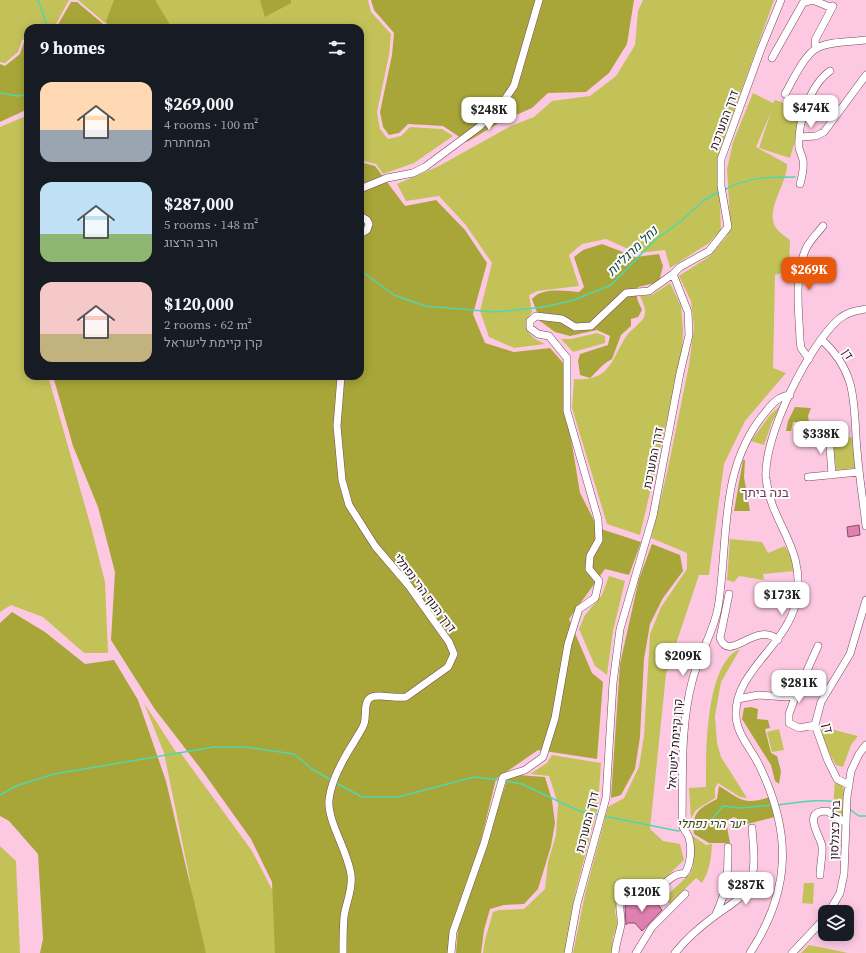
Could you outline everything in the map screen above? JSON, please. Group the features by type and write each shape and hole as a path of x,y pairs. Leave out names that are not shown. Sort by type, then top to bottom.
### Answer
{"street":[{"path":"364,187 387,178 413,173 425,167 479,127 499,108 514,86 539,0"},
{"name":"דרך המערכת","path":"568,953 577,904 606,798 613,683 620,629 653,516 689,335 688,312 673,274 680,267 709,251 728,227 722,186 722,159 761,49 781,0"},
{"path":"772,58 803,2 814,0 832,7 815,40 816,49"},
{"path":"785,94 808,57 816,49 834,44 866,40"},
{"path":"800,184 803,166 799,147 803,117 809,99 822,78 830,71"},
{"path":"800,137 816,136 824,132 866,74"},
{"path":"364,218 369,224 367,230 364,232"},
{"path":"809,359 803,352 800,340 800,274 807,247 823,226"},
{"path":"451,953 452,932 484,844 503,777 526,770 543,757 555,718 568,644 579,609 595,598 599,581 590,569 590,556 599,540 598,519 567,411 567,358 549,336 538,334 530,328 530,321 536,316 562,319 575,327 591,326 626,293 649,292 673,274"},
{"path":"750,953 766,925 778,894 781,872 782,834 777,809 771,792 760,766 738,726 736,714 738,699 750,674 778,640 792,617 798,591 798,567 792,546 771,499 766,476 766,465 771,440 790,395 809,359 838,319 851,312 866,310"},
{"name":"דן","path":"822,340 833,350 840,360 852,388 859,472 866,526"},
{"name":"דרך הנוף הרי נפתלי","path":"341,380 337,426 342,480 349,505 375,546 409,586 449,642 454,654 448,667 406,697 398,699 375,696 370,698 367,702 365,724 339,769 329,799 329,809 332,821 349,859 352,877 351,889 344,915 343,953"},
{"name":"קרן קיימת לישראל","path":"615,953 616,941 621,926 619,910 620,903 634,896 646,898 652,895 676,875 684,874 688,870 690,838 682,824 683,759 689,694 692,681 718,608 725,523 735,470 739,454 752,430 778,398 790,395"},
{"path":"829,434 832,475"},
{"path":"808,477 859,472"},
{"path":"729,594 720,638 722,642 728,647 733,647 756,634 773,636 778,640"},
{"name":"דן","path":"834,774 815,725 821,702 850,654 866,600"},
{"path":"815,725 799,728 789,723 789,714 818,646"},
{"path":"738,699 758,695 786,697 796,695"},
{"name":"ברל כצנלסון","path":"833,905 840,893 844,879 846,823 851,771 854,762 865,747"},
{"path":"834,774 840,778 844,777 851,771"},
{"path":"834,774 837,779 849,785"},
{"path":"820,875 822,847 814,827 813,821 815,816 827,811 846,823"},
{"path":"676,953 681,946 715,916 741,898 748,889 755,860 752,828"},
{"path":"715,916 726,893 728,883 728,846"},
{"path":"636,953 652,927 684,894"},
{"path":"792,953 818,925"}],"shaded area":[{"path":"0,0 69,0 56,24 24,24 24,39 22,40 18,52 5,63 0,62"},
{"path":"78,0 368,0 371,12 391,34 389,55 377,112 380,129 388,139 401,136 410,127 442,129 453,136 414,163 383,174 376,164 364,161 364,24 106,24"},
{"path":"643,0 774,0 718,156 721,230 709,243 670,268 665,250 637,253 606,239 582,244 569,255 579,286 537,291 529,295 532,312 528,318 528,332 535,339 545,344 514,348 489,337 480,311 492,263 465,224 439,196 406,201 397,184 439,166 511,126 534,117 552,101 590,96 616,76 635,45 638,11"},
{"path":"753,93 773,103 775,100 804,110 790,158 759,148 771,112 756,147 787,164 784,179 774,205 773,213 773,221 776,228 790,240 789,271 775,275 773,368 786,373 745,421 724,464 709,575 699,575 666,674 650,829 663,841 680,844 684,860 654,889 633,890 618,898 615,912 618,924 613,937 612,953 573,953 585,894 608,807 624,798 639,767 644,736 650,634 661,607 687,569 687,553 651,538 667,473 689,365 694,327 691,301 679,276 710,256 727,236 730,219 727,169 733,142"},
{"path":"24,117 24,380 49,380 105,582 108,653 84,653 43,617 11,605 0,612 0,127"},
{"path":"670,283 681,306 683,331 682,356 640,535 607,524 572,408 574,379 596,377 603,373 613,360 627,335 644,317 645,309 640,296 652,295"},
{"path":"597,333 605,336 605,343 573,352 561,339 571,339"},
{"path":"781,405 772,422 764,445 751,441 770,415"},
{"path":"852,437 855,468 836,470 833,439"},
{"path":"730,539 762,542 768,553 785,546 792,559 794,571 763,574 764,580 739,576 734,582 727,580"},
{"path":"609,576 625,581 613,631 607,675 595,666 579,629 585,615 602,595"},
{"path":"740,649 721,682 715,716 717,743 721,757 747,798 740,797 718,783 715,788 715,798 696,810 691,818 689,788 706,787 706,753 710,711 714,690 720,672 728,658"},
{"path":"144,703 176,752 180,752 252,851 305,953 206,953 200,931 195,925 189,875 164,753"},
{"path":"822,725 858,736 851,745 843,767 836,765 826,746"},
{"path":"779,729 784,750 772,752 767,732"},
{"path":"552,755 601,763 598,806 575,894 566,953 483,953 493,912 499,910 524,909 545,889 548,862 556,835 558,804 549,776 530,774 547,763"},
{"path":"835,779 843,787 844,791 844,818 833,810"},
{"path":"693,836 706,845 712,844 711,859 705,878 702,883 696,878 670,904 664,898 690,874 693,867"},
{"path":"0,846 16,861 20,953 0,953"},
{"path":"804,883 814,883 813,904 802,903"},
{"path":"809,945 848,953 801,953"}],"green space":[{"path":"114,0 155,0 170,24 108,24 106,21"},
{"path":"260,0 291,0 291,3 265,17"},
{"path":"371,0 634,0 627,44 609,73 586,92 548,93 532,108 502,121 467,142 443,126 408,124 399,133 389,135 383,127 380,112 392,55 394,33 374,10"},
{"path":"71,2 77,2 103,24 58,24"},
{"path":"24,42 24,111 0,122 0,64 5,66 20,54"},
{"path":"364,163 375,166 405,206 436,200 465,230 487,263 473,314 485,343 514,352 550,348 565,365 566,408 580,493 598,528 641,542 629,575 605,569 569,619 592,673 603,682 597,759 538,750 496,779 478,853 449,953 275,953 272,882 251,839 201,769 154,708 111,640 115,572 98,507 73,446 54,380 364,380"},
{"path":"602,244 636,257 659,254 663,266 659,282 638,287 637,299 642,310 638,317 631,319 631,326 621,335 612,359 603,365 590,378 580,375 578,361 580,354 608,345 610,336 597,330 570,336 555,332 540,321 532,299 536,295 547,291 579,292 584,287 574,257 583,250"},
{"path":"795,407 811,408 808,416 809,422 793,422 791,431 786,431 788,421"},
{"path":"743,460 745,460 744,477 750,511 734,511"},
{"path":"652,544 680,555 683,571 663,598 650,624 644,659 640,737 635,769 621,795 611,798 620,664 639,579"},
{"path":"12,612 45,632 85,664 114,660 138,700 166,781 206,953 40,953 43,939 38,854 9,821 0,816 0,623"},
{"path":"751,707 758,709 757,719 768,720 770,728 765,729 771,753 777,756 781,771 779,784 775,781 771,765 742,719 744,708"},
{"path":"518,775 545,777 552,800 555,823 551,846 538,889 524,904 504,905 490,909 484,930 481,953 456,953 458,928 507,780"},
{"name":"יער הרי נפתלי","path":"719,786 743,800 754,801 770,797 775,817 747,824 734,817 726,821 730,843 709,843 694,834 694,820 701,808 717,799"}],"building":[{"path":"859,525 860,535 848,537 847,527"},
{"path":"654,899 662,910 642,931 635,923 628,923 626,925 625,906 631,903 640,903"}],"waterway":[{"path":"38,0 47,24"},
{"name":"נחל מרגליות","path":"0,93 18,96 24,95"},
{"name":"נחל מרגליות","path":"724,190 741,182 750,180 795,177"},
{"name":"נחל מרגליות","path":"364,273 394,295 425,306 495,312 544,307 574,300 611,285 655,240 681,221 703,201 720,191"},
{"path":"0,795 16,786 54,774 214,747 246,747 294,754 312,769 331,780"},
{"path":"336,783 362,797 398,797 474,777 500,780"},
{"path":"505,781 522,784 579,811 599,815"},
{"path":"778,805 831,801 845,806"},
{"path":"686,829 710,822 723,806 741,808 772,805"},
{"path":"849,809 859,816 866,816"},
{"path":"604,816 678,831 681,830"}],"district":[{"name":"בנה ביתך","path":"765,492"}]}
